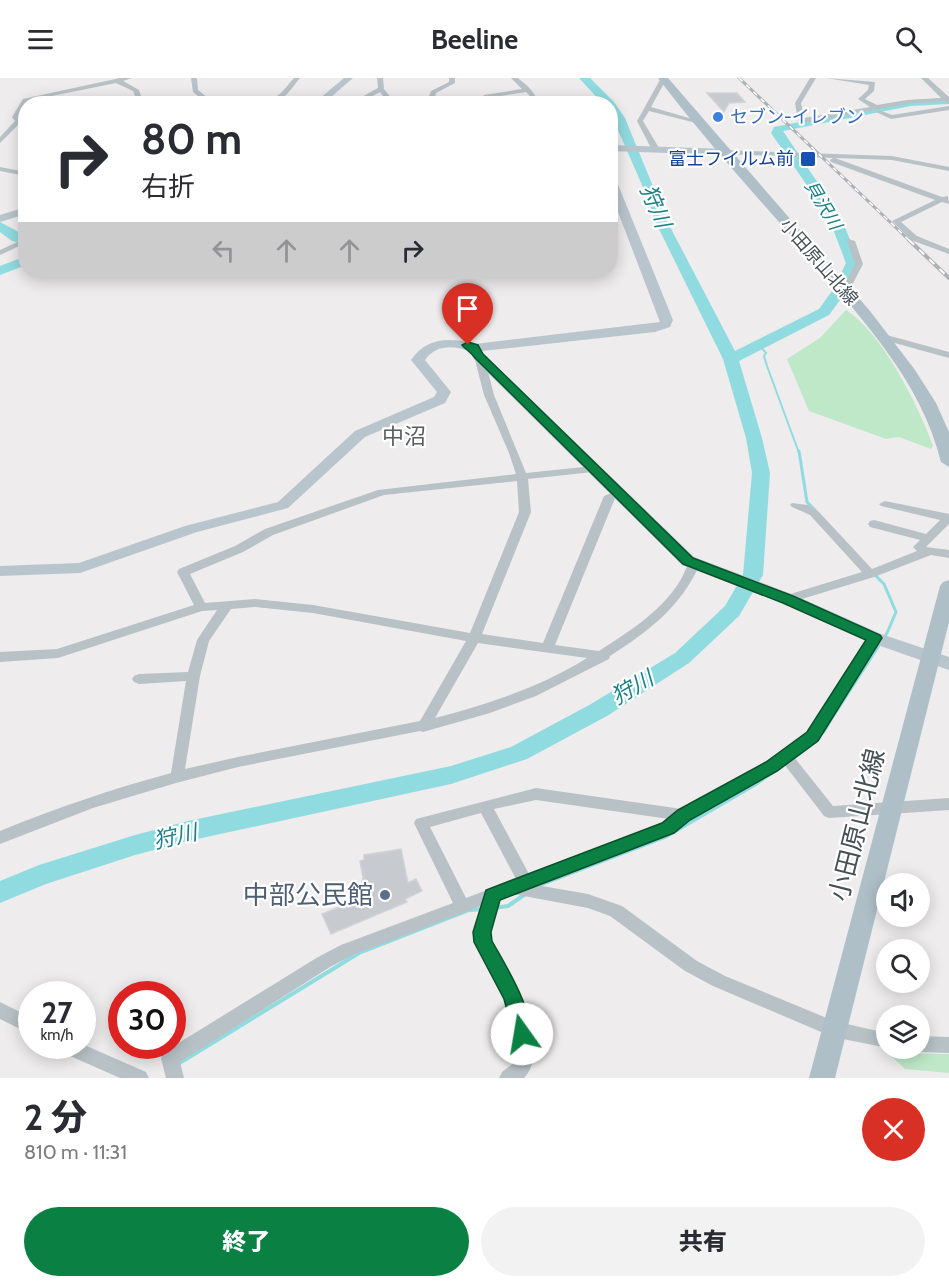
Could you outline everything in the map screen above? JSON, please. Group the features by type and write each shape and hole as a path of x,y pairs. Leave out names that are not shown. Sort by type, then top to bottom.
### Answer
{"main road":[{"name":"小田原山北線","path":"664,78 883,337 926,398 938,422 949,462"},
{"name":"小田原山北線","path":"822,1078 890,808 939,661 949,586"}],"street":[{"path":"45,96 129,78"},
{"path":"194,78 195,91 202,96"},
{"path":"280,96 297,78"},
{"path":"326,96 349,78"},
{"path":"380,78 381,89 387,96"},
{"path":"432,96 433,92 448,86 452,78"},
{"path":"514,78 533,96"},
{"path":"652,148 640,121 664,78"},
{"path":"813,78 798,103 801,121 878,110 907,102 948,100"},
{"path":"829,78 873,83 871,92 861,99 891,117 949,108"},
{"path":"924,78 948,100"},
{"path":"118,81 136,90 138,96"},
{"path":"367,96 381,89"},
{"path":"486,96 528,90"},
{"path":"647,108 700,122"},
{"path":"0,141 18,122"},
{"path":"618,148 892,158 949,169"},
{"path":"825,156 947,199"},
{"path":"0,169 18,172"},
{"path":"0,571 80,568 190,529 283,505 360,434 440,400 444,392 418,360 420,355 429,349 448,343 477,352 655,328 666,324 667,320 618,197"},
{"path":"947,199 896,221 914,238 949,252"},
{"path":"0,219 18,215"},
{"path":"841,287 859,264 851,241"},
{"path":"0,253 18,244"},
{"path":"883,337 949,355"},
{"path":"477,352 688,561 788,599 875,638 939,661"},
{"path":"423,727 475,637 525,512 524,477 498,420 480,368 477,352"},
{"path":"201,607 183,572 239,549 269,532 382,492 593,469"},
{"path":"547,648 610,496 618,493"},
{"path":"885,504 948,518"},
{"path":"796,505 814,513 870,574"},
{"path":"926,553 919,547 948,518"},
{"path":"874,524 928,538"},
{"path":"788,599 870,574 926,553 949,554"},
{"path":"0,838 84,803 177,777 241,762 423,727 519,698 571,675 604,656 660,611 681,589 694,564"},
{"path":"177,777 193,676 203,640 228,604"},
{"path":"0,657 58,653 81,648 201,607 228,604 293,606 604,656"},
{"path":"175,1078 170,1059 314,968 347,950 668,828 684,815 786,756 812,737 875,638"},
{"path":"139,679 193,676"},
{"path":"786,756 830,812 949,804"},
{"path":"462,906 421,824 536,794 684,815"},
{"path":"485,806 519,885"},
{"path":"519,885 588,901 616,912 644,929 692,966 719,981 833,1029 876,1039"},
{"path":"492,895 482,932 483,942 513,998 526,1053 526,1062 522,1069 508,1078"},
{"path":"0,1010 18,1020"},
{"path":"930,1044 949,1045"},
{"path":"96,1059 140,1078"}],"green space":[{"path":"846,310 873,336 898,372 926,429 933,446 931,449 899,437 886,439 809,411 787,359 820,338"},
{"path":"930,1054 949,1054 949,1073 905,1069 894,1059 930,1059"}],"building":[{"path":"707,93 737,93 745,102 729,103 724,112"},
{"name":"中部公民館","path":"401,849 408,883 416,879 422,891 405,899 407,902 331,934 322,914 352,902 361,890 363,877 360,861 364,860 364,855"}],"waterway":[{"name":"狩川","path":"584,78 602,96"},
{"name":"貝沢川","path":"731,359 824,312 839,292 853,263 834,216 777,133 778,129 911,103 949,101"},
{"name":"狩川","path":"618,115 662,223 731,359"},
{"path":"0,226 18,238"},
{"path":"0,271 18,263"},
{"path":"759,345 766,353 764,356 767,366 799,453"},
{"name":"狩川","path":"0,892 39,876 135,845 188,831 451,775 519,753 599,710 682,658 732,611 753,575 761,473 754,438 731,359"},
{"path":"799,451 807,502 815,510"},
{"path":"827,726 887,633 896,612 884,584 874,574"},
{"path":"823,732 828,724"},
{"path":"791,760 805,749"},
{"path":"537,886 665,837 754,785 786,763"},
{"path":"493,908 508,906 524,895"},
{"path":"178,1064 359,953 469,910 483,909"}],"railway":[{"path":"739,78 911,242"},
{"path":"909,240 949,278"}],"place":[{"name":"セブン-イレブン","path":"718,117"},
{"name":"富士フイルム前","path":"808,159"},
{"name":"中部公民館","path":"385,895"}],"district":[{"name":"中沼","path":"404,436"}],"route":[{"path":"468,345 474,348 479,356 688,561 788,599 875,638 812,737 786,756 743,783 684,815 668,828 492,895 482,932 483,942 513,998 522,1034"}]}
